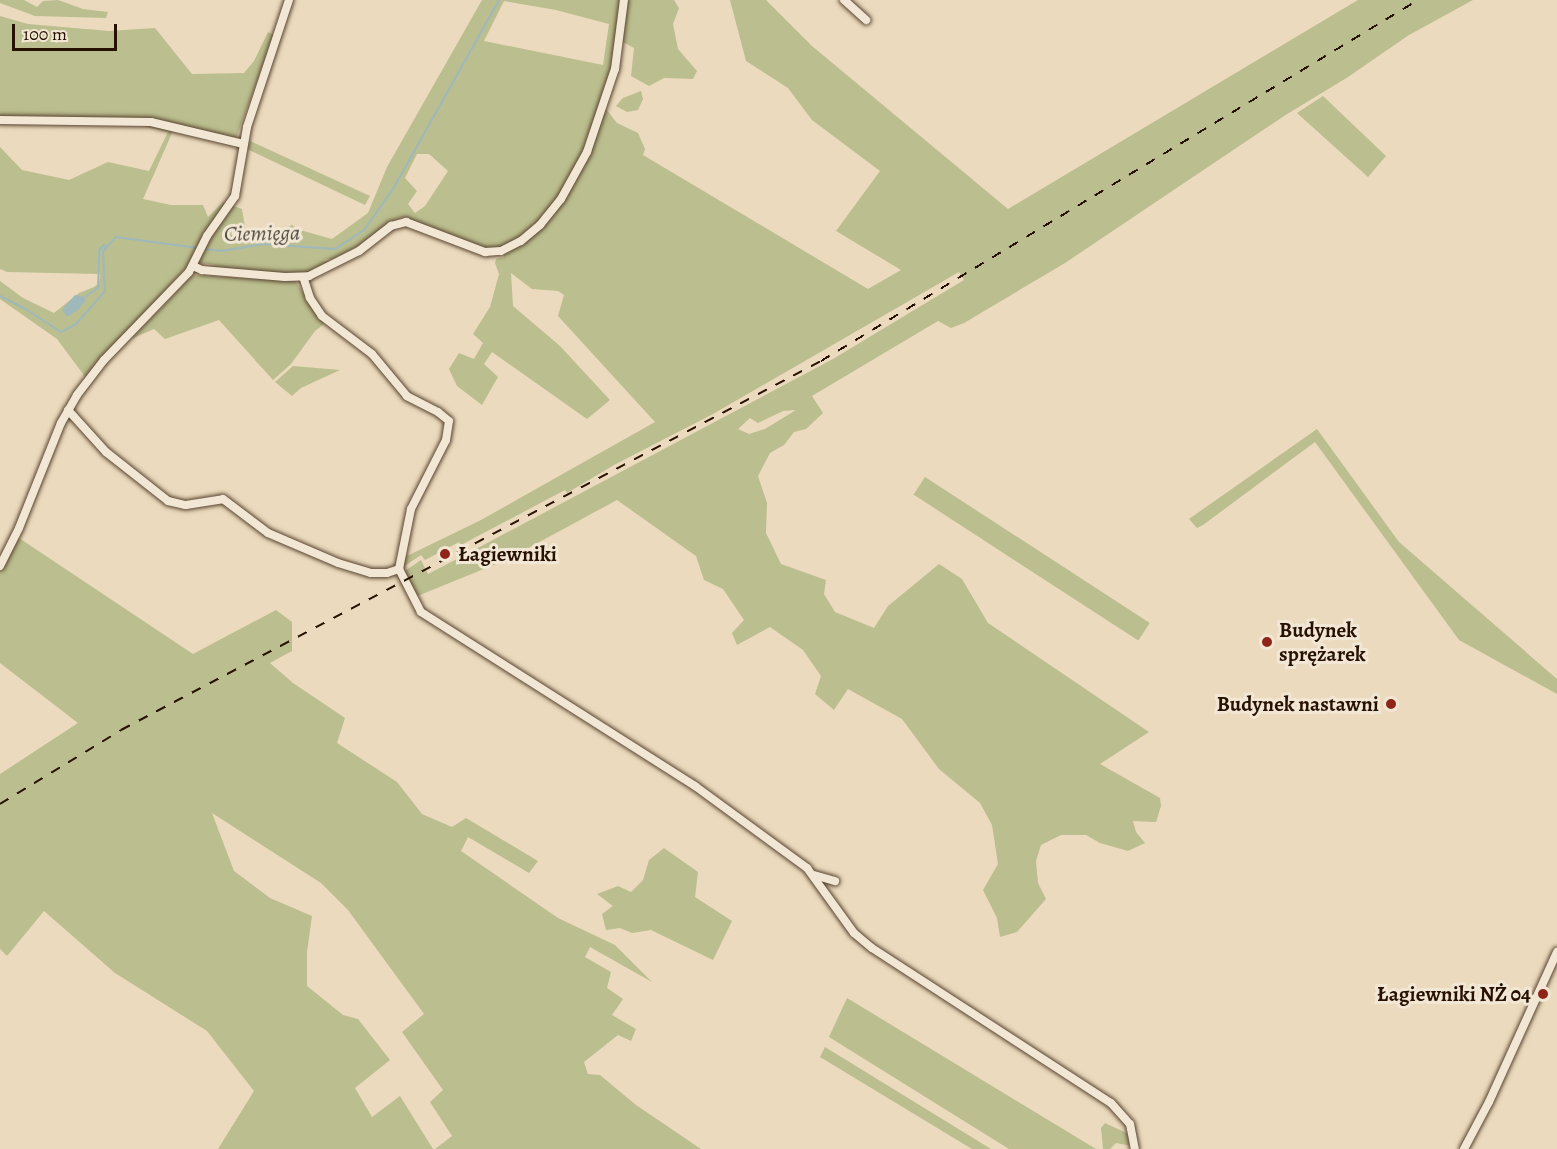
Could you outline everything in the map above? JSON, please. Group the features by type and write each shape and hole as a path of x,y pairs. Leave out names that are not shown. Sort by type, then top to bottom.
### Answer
{"street":[{"path":"0,566 19,528 68,410 92,374 193,266 207,236 231,203 237,190 243,144 289,0"},
{"path":"193,266 202,270 303,277 317,273 345,259 391,226 401,223 415,224 485,252 507,249 530,235 561,199 578,171 596,129 618,54 624,0"},
{"path":"844,0 867,20"},
{"path":"0,120 151,122 243,144"},
{"path":"303,277 309,298 322,316 367,350 407,396 438,412 449,421 446,440 411,509 399,569 421,612 686,780 794,858 814,875 863,942 912,977 1117,1107 1130,1124 1135,1149"},
{"path":"68,410 106,452 168,501 186,505 223,499 260,528 338,563 370,573 387,573 399,569"},
{"path":"814,875 835,881"},
{"path":"1464,1149 1489,1102 1557,952"}],"green space":[{"path":"0,0 24,0 37,7 43,1 58,0 83,9 108,12 106,18 35,16 0,3"},
{"path":"482,0 622,0 618,40 602,104 617,123 638,133 645,149 643,155 868,289 901,270 836,231 880,171 812,120 788,88 746,61 730,0 766,0 812,46 1008,209 1358,0 1473,0 1409,35 1065,263 964,323 951,328 938,321 812,396 823,413 806,429 794,432 784,445 770,453 758,476 767,503 766,533 781,564 826,580 824,594 835,612 874,628 888,606 939,564 962,579 988,623 1149,732 1100,764 1160,798 1161,806 1156,822 1133,821 1136,832 1145,843 1128,851 1100,843 1086,835 1061,835 1041,845 1036,861 1038,883 1046,899 1017,932 1000,937 997,918 983,890 998,864 992,825 980,803 939,769 902,719 848,689 834,710 815,694 821,676 803,650 770,627 737,645 732,633 744,620 723,589 704,580 696,556 617,500 506,560 415,597 399,569 403,558 481,520 655,422 558,316 564,295 558,291 532,289 511,273 513,306 560,346 610,400 587,419 492,352 484,364 498,377 482,405 457,386 449,369 459,353 474,359 483,343 473,334 490,307 499,274 496,259 504,257 501,249 490,251 471,246 403,217 390,222 358,246 333,259 322,260 329,261 329,264 300,275 201,267 217,265 191,262 86,378 57,339 0,299 0,281 23,298 54,313 79,293 99,283 100,274 7,272 0,269 0,147 22,170 69,180 108,162 149,171 168,132 141,126 0,117 0,16 28,24 109,31 155,28 192,74 244,73 254,61 268,32 274,35 236,138 176,124 143,199 171,205 203,205 208,217 223,202 242,209 247,239 258,239 292,225 300,230 332,239 368,213 387,167","holes":["504,1 556,10 609,24 603,65 484,41","417,154 429,154 448,171 425,206 415,213 408,204 417,191 405,178","959,272 964,280 833,359 459,558 428,574 421,560 405,571 403,567 421,555 425,560 459,542 461,545 565,490 567,493 614,465 713,414","796,410 765,429 749,434 738,429 750,418 758,423 783,411"]},
{"path":"628,0 674,0 679,8 673,24 678,49 697,71 693,79 664,78 649,86 631,76 634,48 623,42"},
{"path":"641,91 643,99 638,110 627,112 616,106 623,98"},
{"path":"1323,96 1386,156 1368,177 1297,113"},
{"path":"250,141 370,196 365,205 247,149"},
{"path":"193,275 295,281 324,324 315,331 291,364 273,380 219,320 165,339 154,329 131,339"},
{"path":"293,366 340,370 301,388 292,396 275,382"},
{"path":"1317,429 1399,542 1557,679 1557,694 1459,640 1315,442 1203,525 1197,528 1189,519"},
{"path":"925,477 1150,623 1138,641 914,495"},
{"path":"19,538 193,654 276,610 292,622 292,651 270,663 293,683 345,718 337,743 397,782 422,814 452,827 466,818 538,861 529,873 468,837 461,851 558,918 615,945 652,982 590,947 585,957 611,972 607,988 623,999 612,1015 636,1029 631,1041 618,1035 584,1062 588,1074 600,1075 636,1105 701,1149 435,1149 452,1136 430,1102 443,1090 402,1032 424,1014 348,910 321,883 212,813 234,871 270,898 312,916 307,952 307,986 343,1015 358,1019 390,1060 355,1088 372,1117 400,1096 433,1149 218,1149 254,1091 207,1031 115,973 44,911 7,956 0,949 0,774 78,723 0,663 0,571"},
{"path":"664,848 698,872 695,897 732,921 713,960 651,930 632,933 620,928 606,930 602,914 613,906 597,894 618,886 631,892 643,880 649,860"},
{"path":"847,998 1096,1149 1009,1149 829,1037"},
{"path":"825,1047 991,1149 972,1149 820,1057"},
{"path":"1105,1123 1133,1136 1132,1146 1116,1143 1110,1149 1103,1149 1101,1128"}],"water":[{"path":"75,295 85,297 85,301 78,310 67,317 62,310"}],"waterway":[{"name":"Ciemięga","path":"203,249 222,251 263,244 335,249 364,230 393,189 499,0"},
{"name":"Ciemięga","path":"0,296 24,308 61,332 76,324 105,291 103,251 116,237 197,248"},
{"path":"86,296 98,288 99,250 104,245 106,248"}],"railway":[{"path":"0,804 121,730 821,361 1418,0"}],"place":[{"name":"Łagiewniki","path":"445,554"},
{"name":"Budynek sprężarek","path":"1267,642"},
{"name":"Budynek nastawni","path":"1391,704"},
{"name":"Łagiewniki NŻ 04","path":"1543,994"}]}
